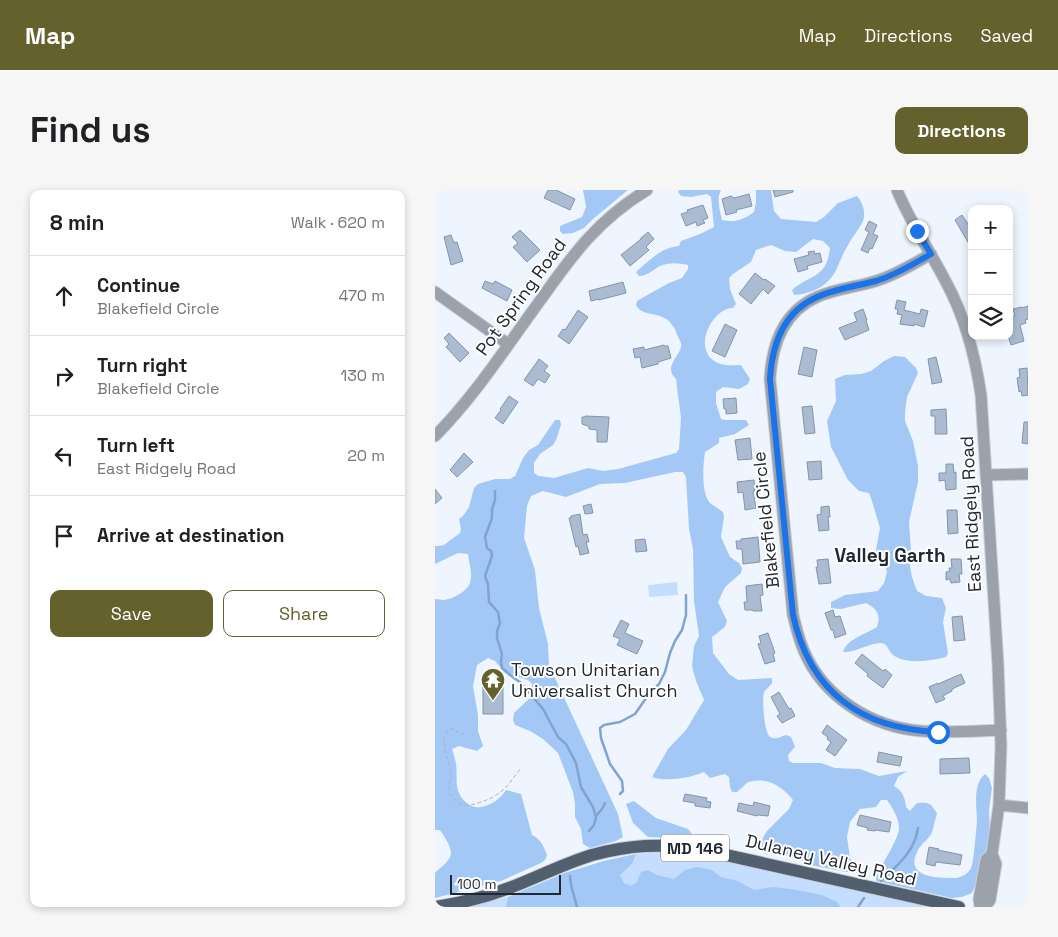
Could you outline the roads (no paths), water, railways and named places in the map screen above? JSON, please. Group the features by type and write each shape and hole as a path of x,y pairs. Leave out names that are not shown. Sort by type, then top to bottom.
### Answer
{"main road":[{"name":"Dulaney Valley Road","path":"435,907 486,896 591,856 625,848 655,845 699,849 959,907"}],"street":[{"name":"Pot Spring Road","path":"435,436 464,404 582,244 611,215 647,190"},
{"name":"East Ridgely Road","path":"897,190 907,213 956,302 973,352 981,395 1001,730 999,805 992,854 997,864 989,900 985,907"},
{"name":"Blakefield Circle","path":"931,254 903,270 886,277 816,297 796,310 779,333 771,362 770,379 793,615 805,653 815,671 828,688 862,714 899,728 919,731 1001,730"},
{"path":"435,292 507,344"},
{"path":"986,476 1028,474"},
{"path":"999,805 1028,808"},
{"name":"East Ridgely Road","path":"980,907 979,899 986,860 992,854"}],"waterway":[{"path":"495,491 492,518 485,537 487,548 491,551 492,556 485,576 488,584 489,602 498,612 500,623 497,638 502,654 502,668 521,683 543,709 558,737 566,744 576,763 581,787 593,807 596,817 594,825 589,831"},
{"path":"620,794 623,791 622,781 610,764 601,738 600,728 604,725 620,722 635,714 649,694 659,684 675,641 682,630 686,615 686,595"},
{"path":"596,816 605,803"},
{"path":"881,881 909,851 918,828"},
{"path":"570,876 577,907"},
{"path":"858,907 864,898"}],"place":[{"name":"Towson Unitarian Universalist Church","path":"493,701"}],"district":[{"name":"Valley Garth","path":"890,555"}]}
